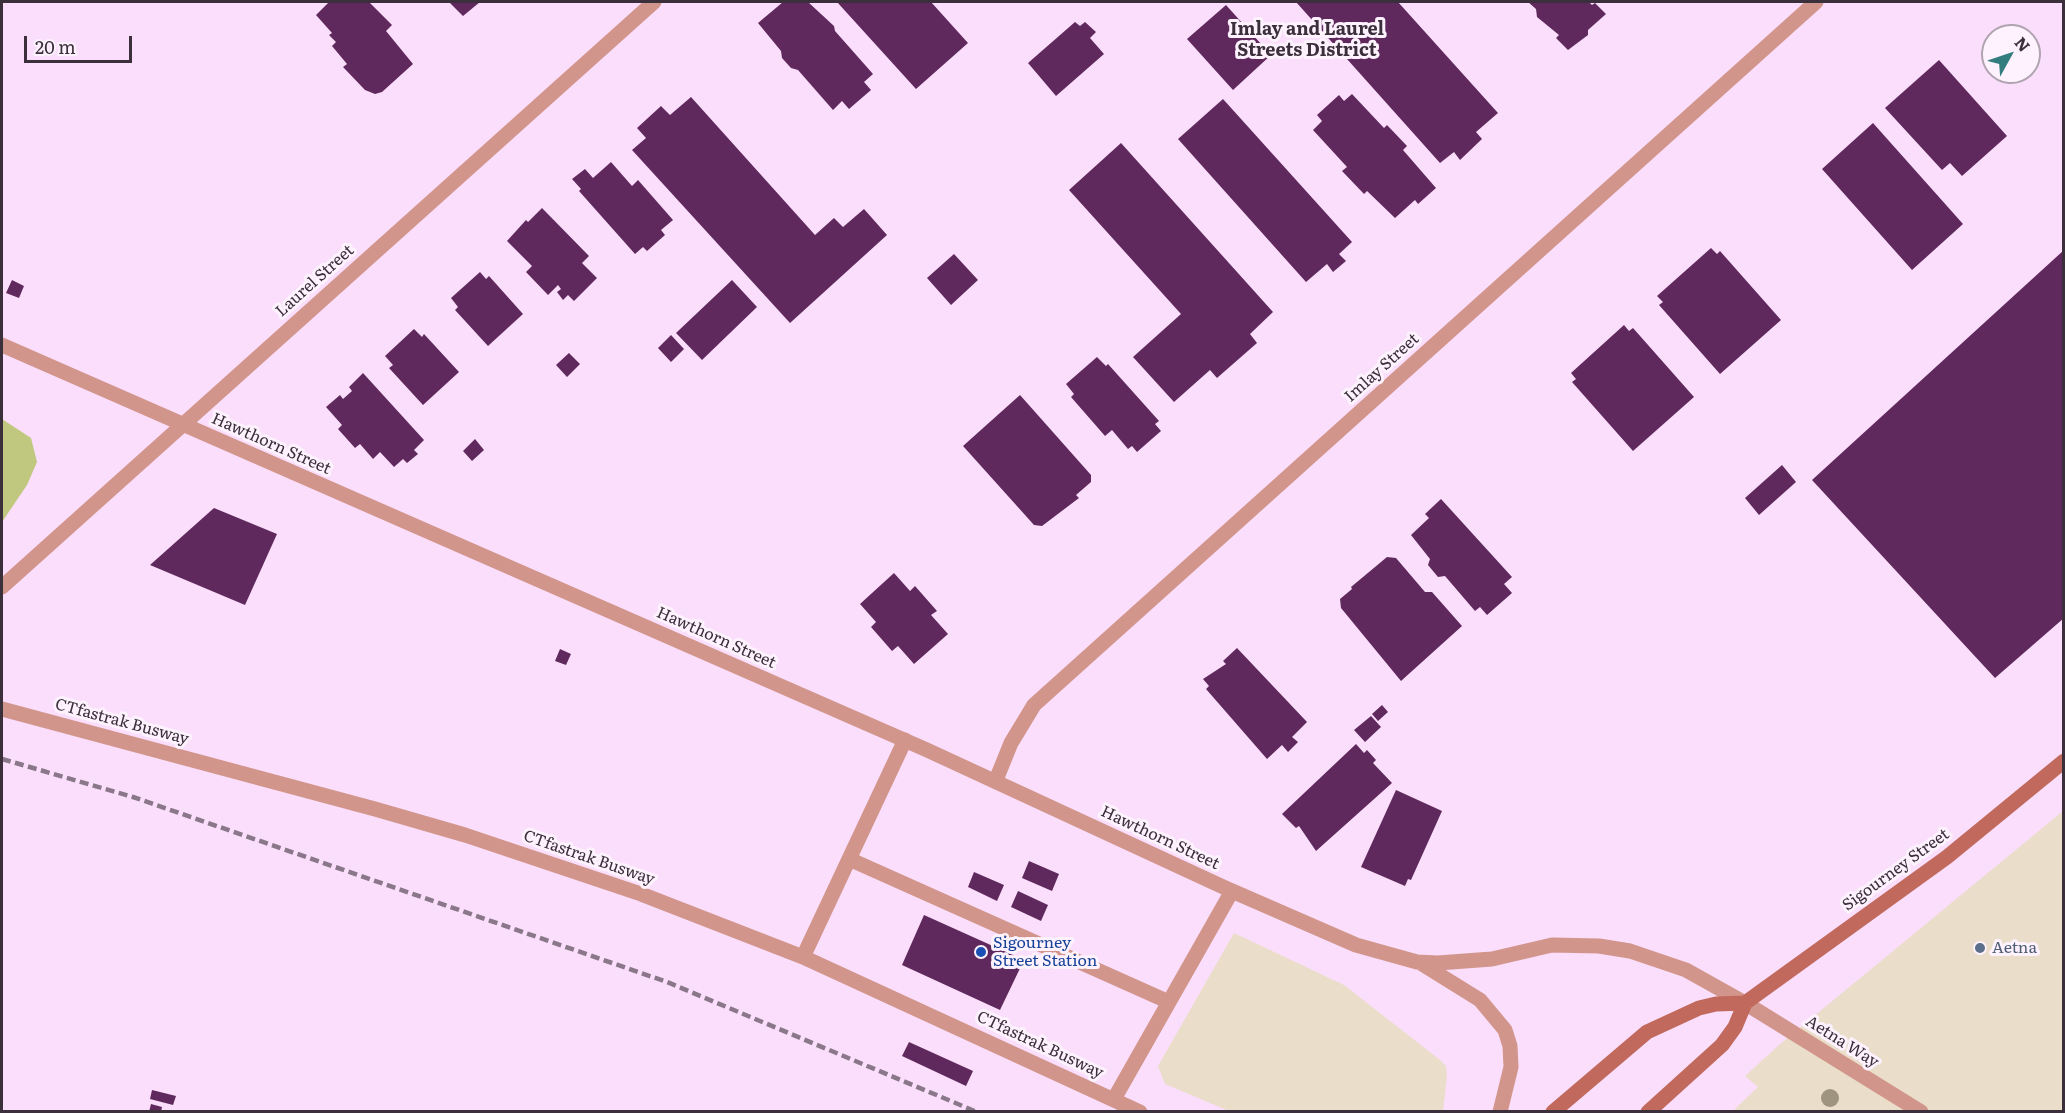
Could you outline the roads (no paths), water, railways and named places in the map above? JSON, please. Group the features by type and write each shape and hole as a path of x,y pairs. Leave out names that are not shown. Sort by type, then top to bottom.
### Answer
{"main road":[{"name":"Sigourney Street","path":"1648,1112 1722,1046 1735,1027 1745,1003 1947,857 2064,760"},
{"path":"1553,1112 1647,1032 1699,1008 1716,1004 1745,1003"}],"street":[{"name":"Laurel Street","path":"2,587 654,2"},
{"name":"Imlay Street","path":"996,780 1011,743 1034,705 1816,2"},
{"name":"Hawthorn Street","path":"2,345 996,780 1232,891 1356,945 1417,962 1479,1000 1503,1027 1510,1046 1511,1066 1500,1112"},
{"name":"CTfastrak Busway","path":"2,709 465,835 663,902 803,957 1140,1112"},
{"path":"803,957 905,740"},
{"path":"849,859 1168,1002"},
{"path":"1114,1099 1232,891"},
{"name":"Hawthorn Street","path":"1417,962 1474,961 1552,945 1599,946 1630,951 1686,970 1745,1003"},
{"name":"Aetna Way","path":"1745,1003 1921,1112"}],"railway":[{"path":"2,759 133,797 667,982 977,1112"}],"place":[{"name":"Aetna","path":"1980,948"},
{"name":"Sigourney Street Station","path":"981,952"}],"district":[{"name":"Imlay and Laurel Streets District","path":"1307,40"}]}
